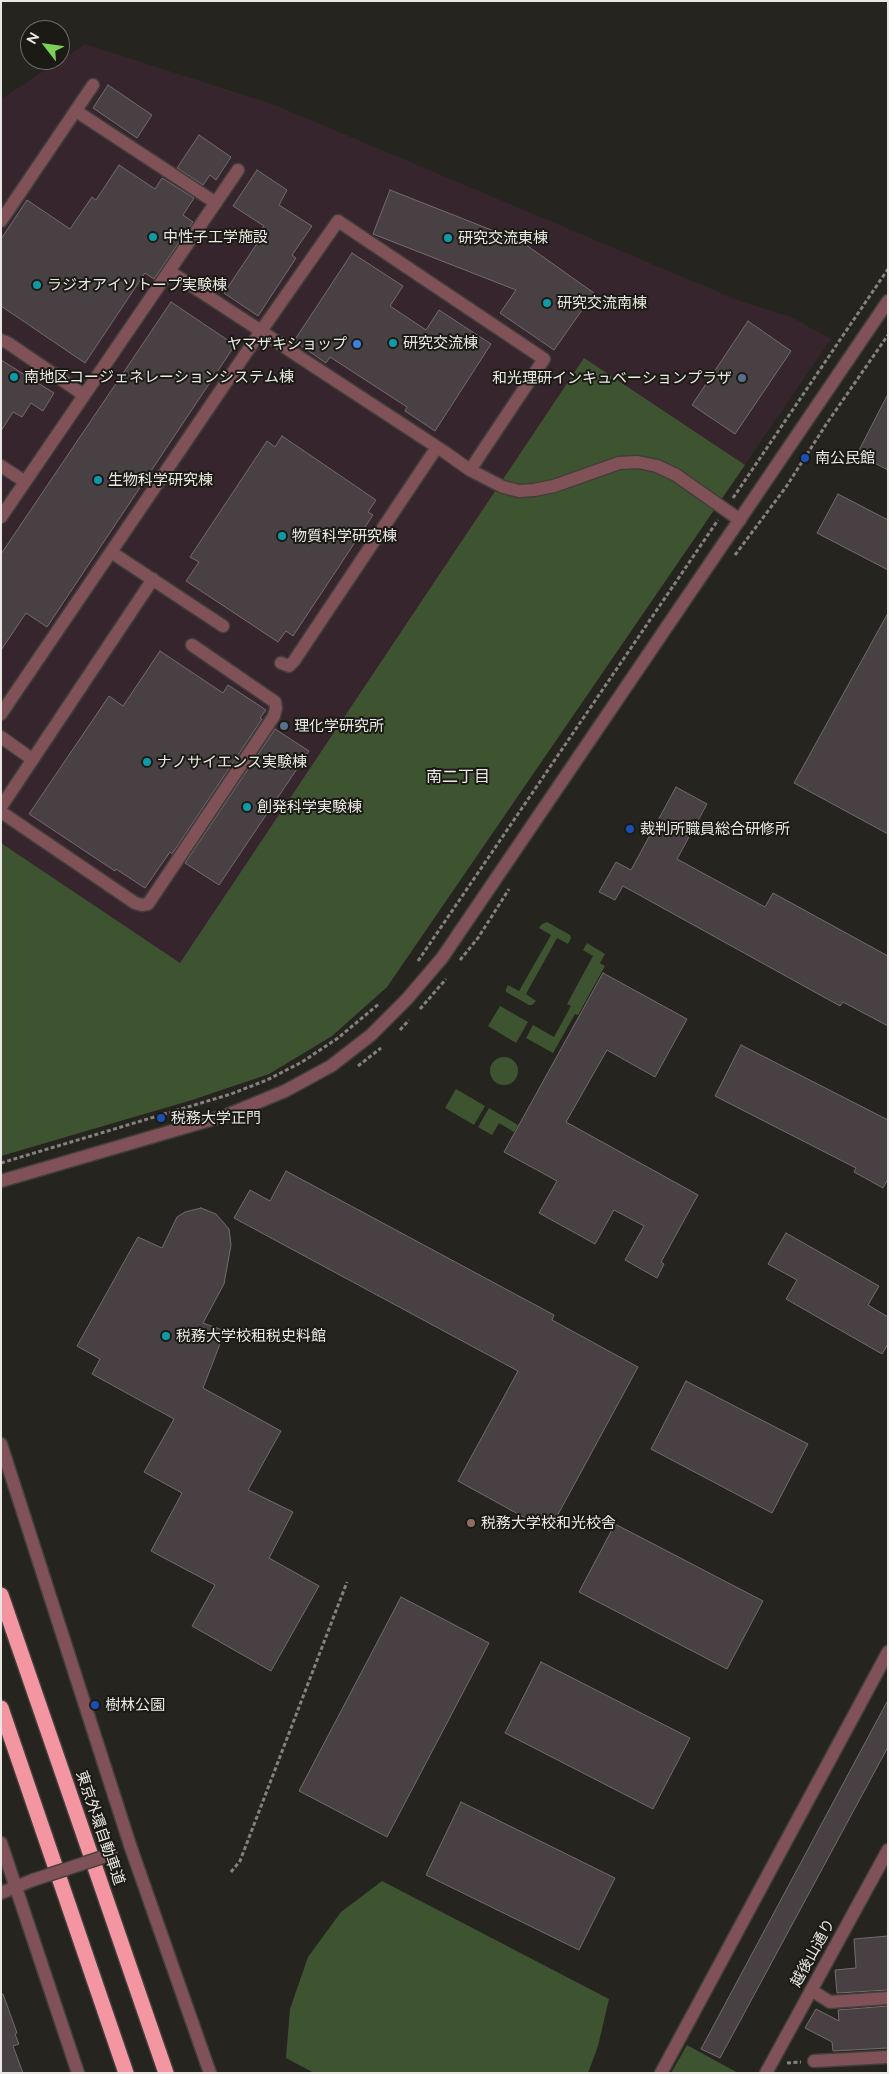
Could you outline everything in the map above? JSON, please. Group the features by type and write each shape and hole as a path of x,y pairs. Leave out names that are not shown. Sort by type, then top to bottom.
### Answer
{"highway":[{"name":"東京外環自動車道","path":"1,1595 166,2073"},
{"path":"1,1708 126,2073"}],"street":[{"path":"1,220 93,85"},
{"path":"76,111 216,203"},
{"path":"1,516 238,170"},
{"path":"1,714 338,221 544,359 470,470"},
{"path":"169,270 470,470 503,487 518,491 534,490 619,463 638,462 657,466 676,475 740,520"},
{"path":"1,1181 227,1115 285,1091 330,1066 371,1035 407,999 442,958 888,301"},
{"path":"1,340 84,395"},
{"path":"281,664 289,666 294,661 437,447"},
{"path":"1,466 24,481"},
{"path":"111,552 223,626"},
{"path":"1,807 153,579"},
{"path":"1,812 135,903 148,904 274,716 276,708 275,702 192,645"},
{"path":"1,737 32,759"},
{"path":"1,1444 131,1848 210,2073"},
{"path":"661,2073 888,1652"},
{"path":"1,1843 78,2073"},
{"path":"1,1893 15,1886 131,1848"},
{"name":"越後山通り","path":"766,2073 888,1850"},
{"path":"811,1990 830,2002 888,1998"},
{"path":"814,2061 888,2057"}],"path":[{"path":"412,968 444,924 888,269"},
{"path":"1,1163 231,1094 267,1080 302,1062 338,1038 382,1000"},
{"path":"231,1872 240,1861 347,1582"},
{"path":"775,2057 786,2063 814,2061"}],"shaded area":[{"name":"理化学研究所","path":"85,44 275,105 740,301 791,317 831,339 387,987 332,1036 269,1074 192,1100 1,1156 1,99 45,70 70,70 70,54"}],"green space":[{"path":"584,358 745,465 387,987 332,1036 269,1074 192,1100 1,1156 1,843 180,963"},
{"path":"547,922 570,935 571,938 568,944 557,938 526,994 536,1001 529,1005 506,992 506,989 508,985 519,991 551,935 539,928"},
{"path":"587,943 605,954 600,963 605,966 578,1015 575,1014 553,1053 526,1038 533,1025 554,1037 571,1006 567,1004 593,956 583,950"},
{"path":"500,1006 528,1022 516,1043 488,1026"},
{"path":"504,1057 514,1061 518,1071 514,1081 504,1085 494,1081 490,1071 494,1061"},
{"path":"456,1089 485,1106 474,1125 445,1108"},
{"path":"489,1108 518,1125 514,1132 499,1123 492,1135 478,1127"},
{"path":"382,1881 609,1999 598,2046 588,2073 314,2073 286,2058 290,2009 308,1957 341,1912"},
{"path":"687,2045 738,2073 671,2073"}],"building":[{"path":"108,85 152,115 137,138 93,108"},
{"path":"199,135 231,157 216,180 210,175 203,185 177,168"},
{"path":"119,165 155,189 162,178 194,198 183,215 193,222 154,279 145,273 85,363 1,306 1,239 27,200 70,229 92,197 96,200"},
{"path":"257,170 287,190 279,205 312,226 292,255 296,258 258,316 224,293 264,233 261,230 264,226 233,206"},
{"path":"390,190 522,242 594,293 554,350 500,313 516,290 373,234"},
{"name":"研究交流棟","path":"352,253 403,286 390,306 426,330 439,310 491,344 435,431 405,411 407,407 330,357 326,363 294,341"},
{"name":"生物科学研究棟","path":"171,302 235,345 47,627 26,613 1,650 1,554"},
{"name":"和光理研インキュベーションプラザ","path":"748,321 791,351 735,434 692,405"},
{"name":"南地区コージェネレーションシステム棟","path":"1,360 54,393 43,411 31,403 22,417 13,412 1,431"},
{"path":"888,394 888,470 857,454"},
{"name":"物質科学研究棟","path":"282,436 376,500 368,512 373,515 293,636 286,631 278,642 186,581 199,562 190,557 267,441 275,447"},
{"path":"838,494 888,520 888,570 817,533"},
{"path":"888,613 888,834 794,783"},
{"name":"ナノサイエンス実験棟","path":"160,651 223,693 228,685 266,710 260,718 262,719 172,854 170,852 145,888 116,869 115,871 29,814 109,696 123,706"},
{"name":"創発科学実験棟","path":"275,729 309,751 219,885 185,863"},
{"path":"676,787 707,804 677,859 765,907 773,893 888,956 888,1026 843,1002 840,1006 623,886 615,900 599,892 616,862 631,870"},
{"path":"603,973 687,1019 655,1077 607,1050 566,1122 698,1195 661,1262 664,1264 657,1278 625,1260 644,1226 614,1210 595,1244 539,1213 557,1181 504,1152"},
{"path":"741,1045 888,1120 888,1179 883,1188 854,1172 856,1168 715,1096"},
{"path":"286,1171 554,1315 552,1320 638,1367 549,1531 458,1481 518,1371 234,1218 250,1190 270,1201"},
{"path":"201,1208 216,1214 229,1229 231,1245 224,1284 203,1323 225,1331 203,1388 281,1431 248,1490 293,1512 269,1558 319,1586 271,1671 192,1626 215,1585 151,1551 182,1493 144,1472 174,1419 92,1374 100,1359 77,1346 138,1237 162,1248 177,1217 185,1212"},
{"path":"786,1233 879,1286 868,1305 888,1317 888,1344 882,1354 786,1299 797,1280 768,1264"},
{"path":"686,1381 808,1444 772,1513 651,1449"},
{"path":"615,1524 763,1601 727,1669 579,1592"},
{"path":"401,1597 489,1643 387,1837 299,1791"},
{"path":"541,1662 690,1738 653,1809 505,1733"},
{"path":"888,1700 888,1747 720,2058 701,2049"},
{"path":"461,1802 615,1878 579,1950 426,1875"},
{"path":"888,1936 888,1990 837,1993 835,1970 856,1968 854,1939"},
{"path":"1,1994 3,1994 17,2033 15,2034 19,2044 13,2046 23,2073 1,2073"},
{"path":"888,2006 888,2048 833,2051 832,2042 805,2028 816,2009 839,2021 838,2010"}],"place":[{"name":"中性子工学施設","path":"153,237"},
{"name":"研究交流東棟","path":"448,238"},
{"name":"ラジオアイソトープ実験棟","path":"37,285"},
{"name":"研究交流南棟","path":"547,303"},
{"name":"研究交流棟","path":"393,343"},
{"name":"ヤマザキショップ","path":"357,344"},
{"name":"南地区コージェネレーションシステム棟","path":"14,377"},
{"name":"和光理研インキュベーションプラザ","path":"742,378"},
{"name":"南公民館","path":"805,458"},
{"name":"生物科学研究棟","path":"98,480"},
{"name":"物質科学研究棟","path":"282,536"},
{"name":"理化学研究所","path":"284,726"},
{"name":"ナノサイエンス実験棟","path":"147,762"},
{"name":"創発科学実験棟","path":"247,807"},
{"name":"裁判所職員総合研修所","path":"630,829"},
{"name":"税務大学正門","path":"161,1118"},
{"name":"税務大学校租税史料館","path":"166,1336"},
{"name":"税務大学校和光校舎","path":"471,1523"},
{"name":"樹林公園","path":"95,1705"}],"district":[{"name":"南二丁目","path":"458,777"}]}
